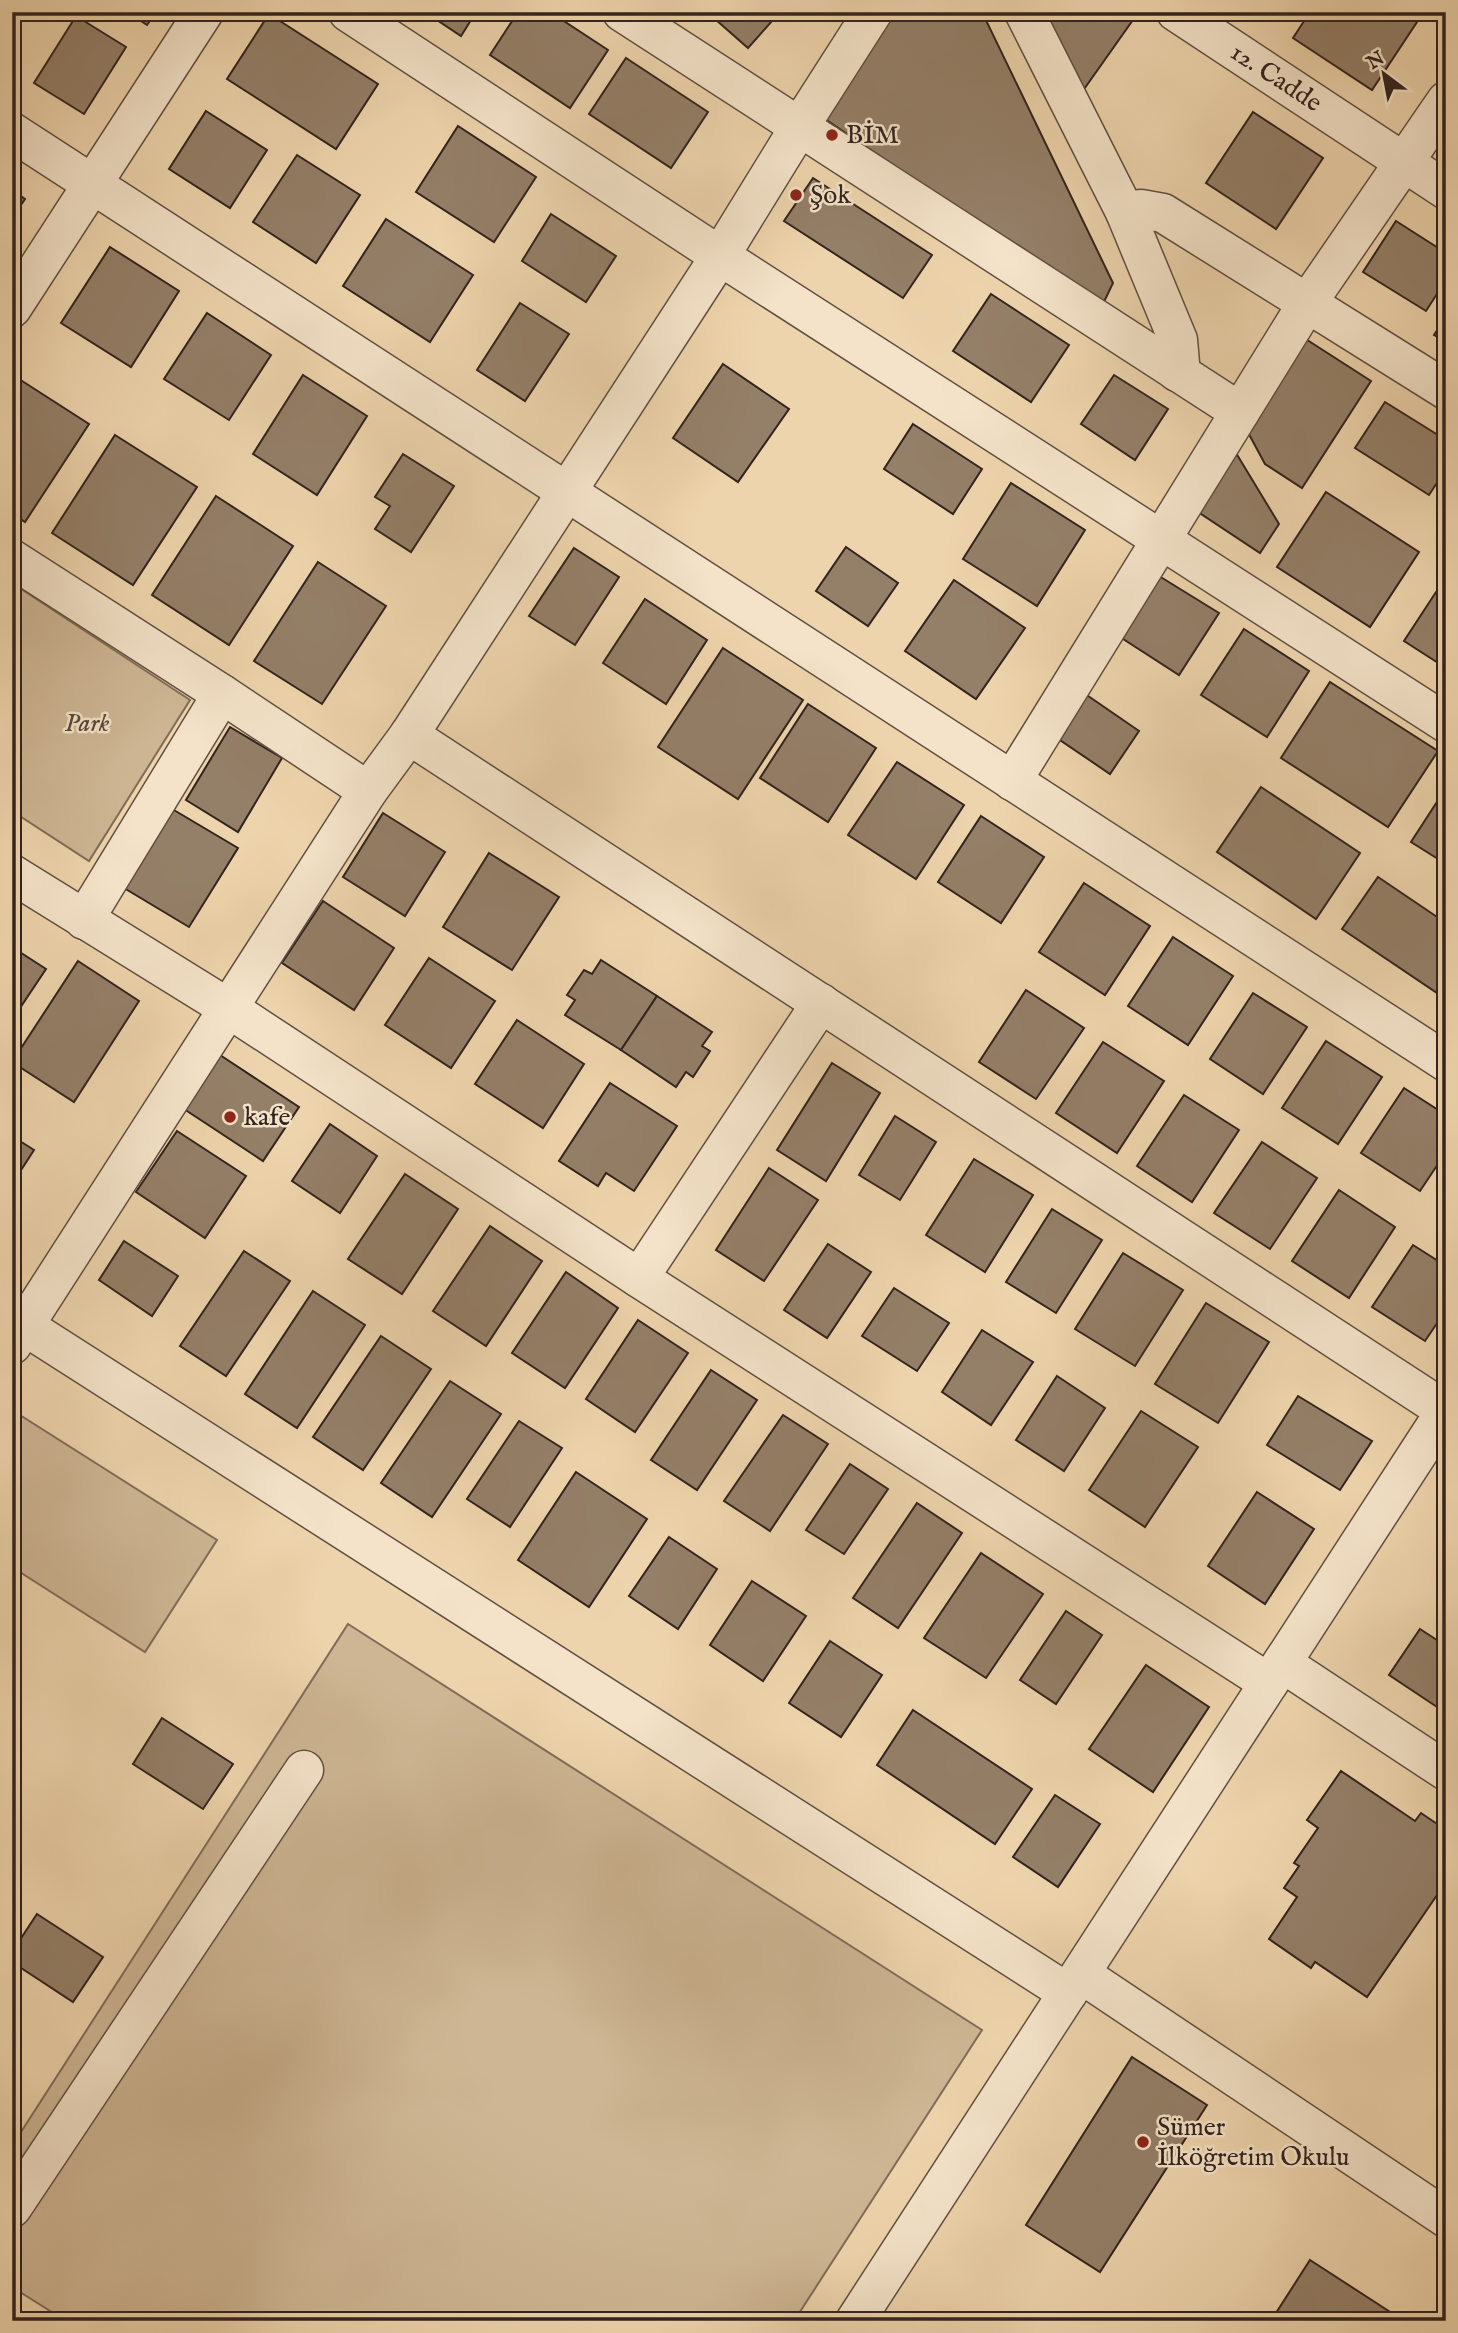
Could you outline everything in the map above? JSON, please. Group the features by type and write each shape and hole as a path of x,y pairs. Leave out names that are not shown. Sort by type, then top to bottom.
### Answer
{"street":[{"path":"12,309 204,12"},
{"path":"348,12 720,256 1446,723"},
{"path":"622,12 1240,412"},
{"path":"873,12 720,256 409,735 368,791 16,1330 1074,1983 1446,2218"},
{"path":"1024,12 1125,212 1178,340 1180,363 1177,372"},
{"name":"12. Cadde","path":"1176,12 1446,190"},
{"path":"1013,781 1308,302 1446,101"},
{"path":"12,132 1446,1062"},
{"path":"1125,212 1141,209 1163,213 1446,390"},
{"path":"12,559 368,791"},
{"path":"84,920 222,694"},
{"path":"409,735 1446,1411 855,2321"},
{"path":"12,874 228,1008 639,1278 1276,1673 1446,1771"},
{"path":"639,1278 821,1003"},
{"path":"12,2208 303,1770"}],"green space":[{"name":"Park","path":"12,583 190,700 89,861 12,811"},
{"path":"12,1410 217,1540 145,1652 12,1567"},
{"path":"348,1624 982,2030 794,2321 66,2321 12,2287 12,2146"}],"building":[{"path":"127,12 156,12 147,25"},
{"path":"425,12 476,12 461,36"},
{"path":"518,12 550,12 608,50 570,108 490,55"},
{"path":"707,12 780,12 748,48"},
{"path":"891,12 982,12 1113,283 1102,306 822,117"},
{"path":"1029,12 1128,12 1135,17 1082,92"},
{"path":"1310,12 1408,12 1419,19 1372,90 1293,38"},
{"path":"269,14 378,84 336,149 227,79"},
{"path":"76,16 126,47 84,114 34,83"},
{"path":"626,58 708,112 671,168 589,114"},
{"path":"206,111 267,150 230,208 169,169"},
{"path":"1253,112 1323,158 1276,229 1206,183"},
{"path":"458,126 536,177 494,242 416,192"},
{"path":"297,155 360,195 316,263 253,222"},
{"path":"813,178 932,255 903,298 784,221"},
{"path":"12,190 25,199 12,218"},
{"path":"551,214 616,256 586,302 522,261"},
{"path":"386,219 473,275 430,342 343,286"},
{"path":"1396,221 1446,253 1446,280 1426,311 1363,272"},
{"path":"110,247 179,291 131,367 61,323"},
{"path":"991,294 1069,345 1031,402 953,351"},
{"path":"520,303 569,334 525,401 477,370"},
{"path":"207,313 271,355 229,420 164,379"},
{"path":"1446,317 1446,342 1434,335"},
{"path":"1301,336 1371,381 1302,488 1265,464 1244,425"},
{"path":"723,364 789,409 738,482 673,438"},
{"path":"303,375 367,416 317,495 253,454"},
{"path":"1114,375 1168,409 1135,460 1081,424"},
{"path":"19,379 89,424 25,522 12,513 12,390"},
{"path":"1385,402 1446,440 1446,469 1429,495 1355,448"},
{"path":"913,424 982,469 953,514 884,469"},
{"path":"115,435 197,487 133,585 52,533"},
{"path":"1236,453 1279,524 1260,553 1192,508"},
{"path":"403,454 454,486 411,552 375,529 390,506 375,497"},
{"path":"1011,483 1085,530 1037,606 963,559"},
{"path":"1326,492 1419,552 1370,627 1277,567"},
{"path":"216,496 293,546 229,645 152,595"},
{"path":"846,547 898,583 868,626 816,591"},
{"path":"574,548 619,577 575,645 529,616"},
{"path":"318,562 386,606 322,704 254,661"},
{"path":"1159,576 1219,613 1179,675 1120,637"},
{"path":"954,580 1025,628 976,699 905,651"},
{"path":"1436,592 1446,598 1446,668 1404,641"},
{"path":"645,599 707,640 666,704 603,663"},
{"path":"1244,629 1309,671 1267,737 1201,695"},
{"path":"723,648 803,700 738,799 658,747"},
{"path":"1330,682 1438,751 1388,827 1281,758"},
{"path":"1078,689 1139,731 1110,774 1048,732"},
{"path":"808,704 876,748 828,822 760,778"},
{"path":"230,727 282,758 238,832 186,800"},
{"path":"897,762 964,805 916,879 848,835"},
{"path":"1261,787 1360,853 1316,919 1217,852"},
{"path":"1446,788 1446,864 1411,842"},
{"path":"162,803 238,848 189,927 114,882"},
{"path":"383,813 445,852 405,916 343,877"},
{"path":"981,816 1044,857 1001,923 938,882"},
{"path":"489,853 559,897 512,970 443,927"},
{"path":"1378,877 1446,923 1446,999 1342,929"},
{"path":"1084,883 1150,926 1105,995 1039,952"},
{"path":"323,901 394,948 354,1010 282,963"},
{"path":"1173,937 1233,976 1188,1045 1128,1006"},
{"path":"12,947 46,969 12,1020"},
{"path":"429,958 495,1001 451,1068 385,1025"},
{"path":"601,960 657,996 621,1050 565,1015 575,1000 567,995 584,970 592,974"},
{"path":"78,961 139,1001 74,1102 12,1062"},
{"path":"1026,990 1084,1028 1036,1099 979,1062"},
{"path":"1253,993 1307,1027 1263,1094 1210,1059"},
{"path":"657,996 712,1032 702,1046 710,1051 693,1077 686,1072 676,1087 621,1050"},
{"path":"517,1020 584,1064 543,1128 475,1084"},
{"path":"1326,1041 1382,1077 1338,1144 1282,1108"},
{"path":"1103,1042 1164,1081 1117,1153 1056,1113"},
{"path":"220,1055 299,1107 263,1161 184,1109"},
{"path":"832,1063 880,1093 826,1181 777,1150"},
{"path":"610,1083 677,1126 634,1191 606,1173 598,1186 559,1161"},
{"path":"1404,1088 1446,1115 1446,1152 1420,1191 1361,1153"},
{"path":"1184,1095 1239,1130 1192,1202 1137,1166"},
{"path":"895,1116 936,1142 900,1200 859,1175"},
{"path":"330,1124 377,1156 340,1213 292,1181"},
{"path":"177,1131 246,1176 205,1238 136,1192"},
{"path":"12,1136 34,1150 12,1184"},
{"path":"1262,1142 1317,1178 1270,1249 1214,1213"},
{"path":"974,1159 1033,1195 985,1272 926,1235"},
{"path":"769,1168 818,1200 764,1281 716,1250"},
{"path":"405,1174 458,1209 402,1294 348,1259"},
{"path":"1339,1190 1395,1227 1349,1298 1292,1261"},
{"path":"1446,1194 1446,1208 1439,1204"},
{"path":"1052,1209 1102,1240 1056,1313 1006,1282"},
{"path":"490,1226 542,1261 486,1346 433,1311"},
{"path":"124,1241 178,1276 152,1316 99,1280"},
{"path":"828,1244 871,1272 827,1338 784,1310"},
{"path":"1413,1245 1446,1266 1446,1310 1425,1341 1372,1307"},
{"path":"244,1251 290,1281 226,1376 180,1346"},
{"path":"1123,1253 1183,1290 1135,1366 1075,1329"},
{"path":"566,1272 618,1308 565,1388 512,1353"},
{"path":"894,1288 949,1323 917,1371 862,1336"},
{"path":"313,1291 365,1325 297,1428 245,1394"},
{"path":"1206,1303 1269,1342 1218,1423 1155,1384"},
{"path":"638,1320 688,1353 635,1432 586,1399"},
{"path":"982,1330 1033,1362 991,1425 942,1392"},
{"path":"381,1336 431,1369 363,1470 313,1437"},
{"path":"711,1370 757,1400 697,1490 651,1460"},
{"path":"1057,1376 1105,1408 1064,1471 1016,1440"},
{"path":"450,1381 501,1414 432,1517 381,1483"},
{"path":"1298,1396 1372,1441 1340,1490 1267,1445"},
{"path":"1141,1411 1198,1447 1145,1527 1089,1490"},
{"path":"783,1415 828,1444 770,1531 724,1501"},
{"path":"519,1421 562,1448 510,1527 467,1499"},
{"path":"850,1464 888,1489 844,1554 806,1530"},
{"path":"576,1472 647,1519 589,1607 518,1560"},
{"path":"1257,1492 1314,1529 1265,1604 1208,1566"},
{"path":"917,1503 962,1533 898,1628 853,1598"},
{"path":"669,1537 717,1569 678,1629 629,1596"},
{"path":"981,1553 1043,1594 986,1678 924,1638"},
{"path":"752,1581 806,1616 763,1681 710,1645"},
{"path":"1066,1611 1102,1635 1056,1704 1020,1680"},
{"path":"1420,1629 1446,1646 1446,1713 1389,1675"},
{"path":"830,1641 882,1675 841,1737 789,1703"},
{"path":"1146,1665 1209,1707 1153,1792 1089,1749"},
{"path":"913,1710 1032,1789 995,1844 877,1765"},
{"path":"162,1718 233,1764 203,1809 133,1764"},
{"path":"1341,1771 1415,1821 1421,1813 1446,1830 1446,1882 1367,1997 1315,1962 1311,1968 1269,1939 1297,1897 1284,1888 1299,1866 1294,1863 1318,1828 1307,1820"},
{"path":"1055,1795 1100,1824 1058,1887 1013,1857"},
{"path":"37,1914 103,1957 73,2002 12,1962 12,1952"},
{"path":"1132,2057 1207,2105 1100,2272 1026,2225"},
{"path":"1310,2260 1404,2321 1289,2321 1276,2313"}],"place":[{"name":"BİM","path":"832,135"},
{"name":"Şok","path":"796,195"},
{"name":"kafe","path":"230,1117"},
{"name":"Sümer İlköğretim Okulu","path":"1143,2142"}]}
